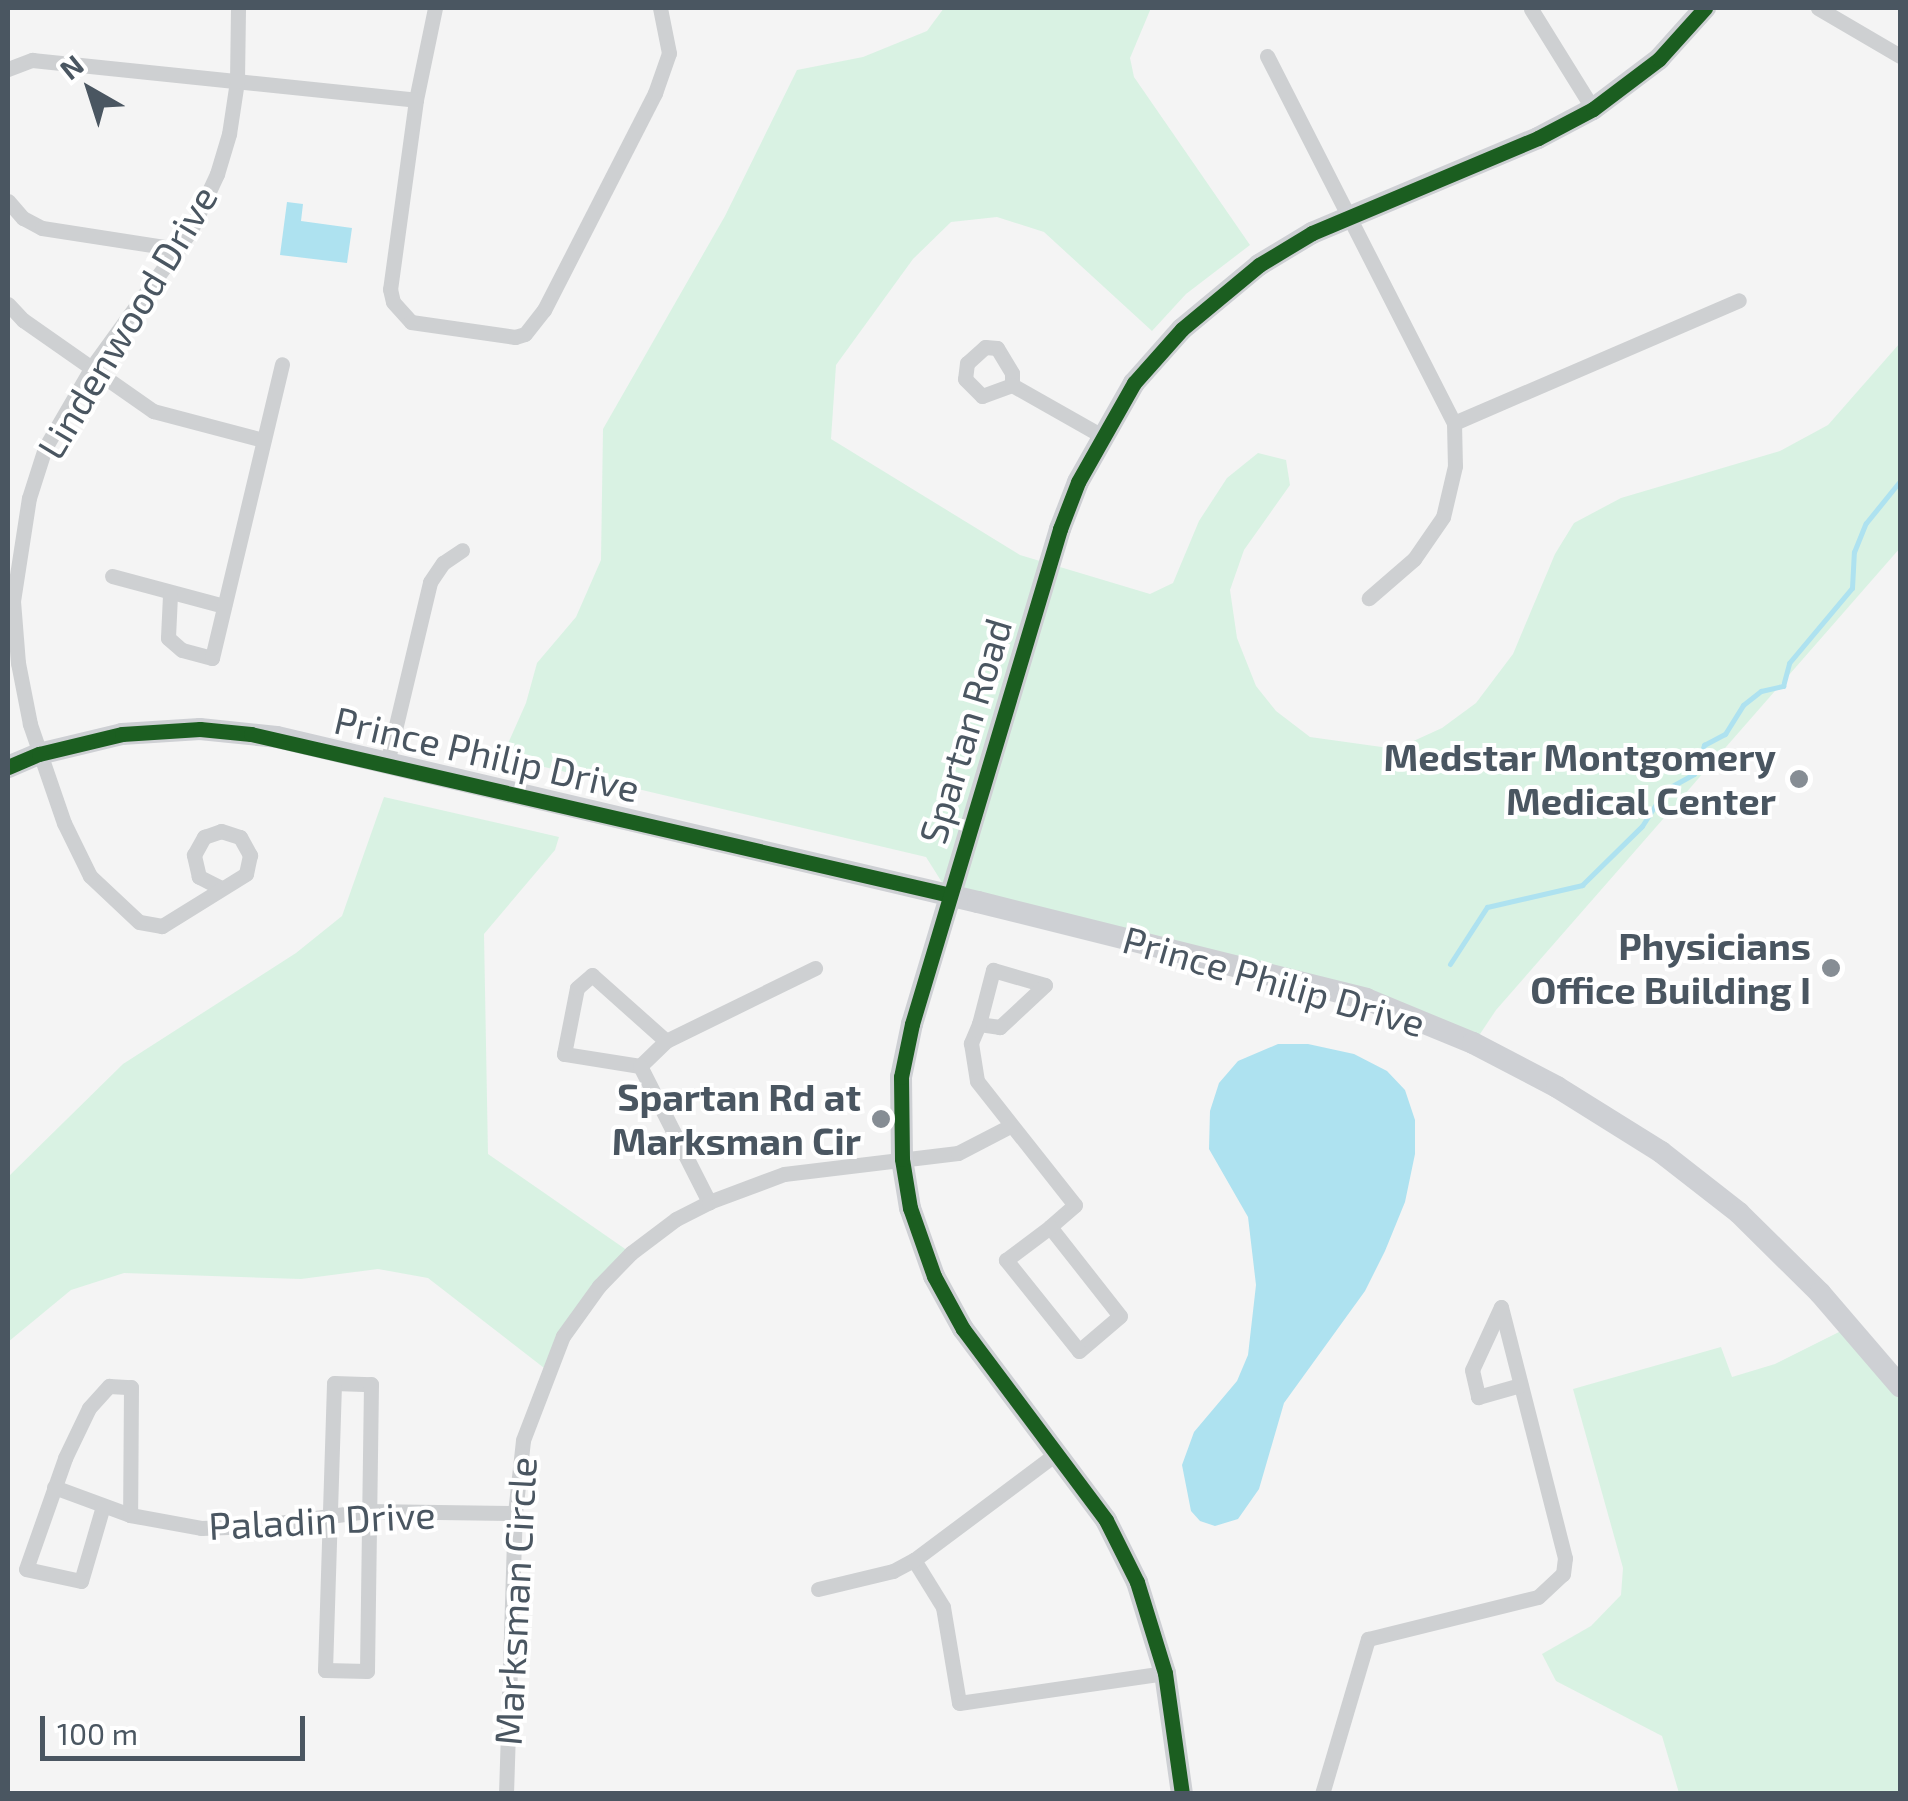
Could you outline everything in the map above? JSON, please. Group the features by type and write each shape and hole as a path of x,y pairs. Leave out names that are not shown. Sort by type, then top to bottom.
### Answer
{"street":[{"name":"Lindenwood Drive","path":"221,888 162,926 149,926 128,915 81,862 39,754 18,663 14,602 17,554 45,448 92,367 202,211 217,174 229,134 236,80 238,8"},
{"path":"435,8 416,100 390,289 393,302 411,322 496,336 526,334 544,310 665,71 669,42 660,8"},
{"name":"Spartan Road","path":"1182,1794 1165,1672 1137,1582 1106,1520 963,1329 934,1276 910,1208 902,1159 902,1077 912,1024 1060,529 1102,436 1157,354 1219,294 1258,266 1350,216 1538,138 1593,109 1658,59 1705,8"},
{"path":"1818,8 1900,56"},
{"path":"1532,9 1593,109"},
{"path":"1268,56 1454,424 1455,466 1443,517 1414,560 1369,598"},
{"path":"8,69 32,60 416,100"},
{"path":"8,200 23,218 42,228 178,249"},
{"path":"1454,424 1739,300"},
{"path":"8,304 22,320 153,411 263,440"},
{"path":"170,595 168,638 195,654 212,658 282,364"},
{"path":"1012,386 1102,436"},
{"path":"387,763 430,582 443,563 462,550"},
{"path":"112,576 170,595 224,606"},
{"name":"Prince Philip Drive","path":"8,767 39,754 122,734 200,729 277,738 950,895 1287,976 1366,999 1474,1042 1661,1152 1739,1212 1820,1293 1900,1386"},
{"path":"640,1066 666,1041 815,968"},
{"path":"979,1024 1000,1027 1045,985 994,970 971,1043 977,1080 1075,1205 1006,1260 1079,1351 1120,1316 1050,1227"},
{"path":"640,1066 564,1054 577,988 592,974 666,1041"},
{"path":"640,1066 709,1202"},
{"name":"Marksman Circle","path":"506,1794 515,1513 532,1408 562,1336 631,1253 676,1219 709,1202 784,1174 902,1159 928,1160 958,1153 1010,1126"},
{"path":"1322,1794 1368,1639 1538,1597 1563,1574 1565,1558 1501,1307 1472,1370 1478,1397 1520,1385"},
{"path":"334,1383 371,1384 367,1671 325,1670 328,1514 334,1383"},
{"path":"103,1506 81,1581 26,1569 54,1487 89,1408 109,1386 132,1388 130,1514"},
{"path":"818,1590 894,1572 1057,1453"},
{"name":"Paladin Drive","path":"54,1487 130,1514 201,1528 256,1526 367,1511 515,1513"},
{"path":"914,1560 944,1607 959,1703 1165,1672"}],"green space":[{"path":"944,8 1151,8 1130,58 1134,77 1250,245 1186,294 1152,331 1044,232 997,217 951,222 913,259 836,365 831,439 1020,555 1150,594 1173,583 1199,521 1227,478 1258,453 1286,460 1290,485 1244,550 1230,590 1237,638 1256,686 1276,711 1310,737 1396,749 1442,728 1476,703 1513,654 1555,554 1574,523 1621,498 1780,451 1828,425 1900,343 1900,548 1496,1010 1474,1043 1366,999 950,895 926,857 502,757 526,703 537,663 576,617 601,560 603,429 725,216 797,70 863,57 927,31"},
{"path":"384,797 559,837 555,850 484,934 488,1154 631,1253 548,1371 428,1278 378,1269 301,1279 124,1273 71,1290 8,1342 8,1177 123,1064 296,953 342,916"},
{"path":"1849,1327 1900,1386 1900,1793 1679,1793 1662,1736 1556,1681 1542,1654 1591,1626 1621,1595 1623,1568 1573,1389 1721,1347 1732,1377 1775,1364"}],"water":[{"path":"287,202 303,204 301,221 352,228 347,263 280,255"},
{"path":"1278,1044 1308,1044 1354,1054 1387,1071 1405,1090 1415,1120 1415,1154 1405,1202 1385,1251 1365,1291 1284,1403 1259,1489 1238,1519 1215,1526 1200,1521 1191,1511 1182,1465 1194,1432 1237,1381 1248,1355 1256,1285 1248,1217 1209,1149 1210,1111 1219,1083 1238,1061"}],"waterway":[{"path":"1450,964 1487,907 1582,885 1642,826 1665,790 1694,774 1704,745 1725,734 1743,705 1761,691 1783,686 1789,663 1852,588 1854,552 1866,523 1900,481"}],"cycle path":[{"path":"1182,1794 1165,1673 1137,1582 1106,1520 963,1329 934,1276 910,1208 902,1159 901,1077 912,1024 1060,529 1078,482 1134,383 1182,329 1259,265 1312,233 1538,138 1593,109 1659,59 1705,8"},
{"path":"8,767 39,754 122,734 200,729 251,734 950,895"}],"place":[{"name":"Medstar Montgomery Medical Center","path":"1799,779"},
{"name":"Physicians Office Building I","path":"1831,968"},
{"name":"Spartan Rd at Marksman Cir","path":"881,1119"}]}
